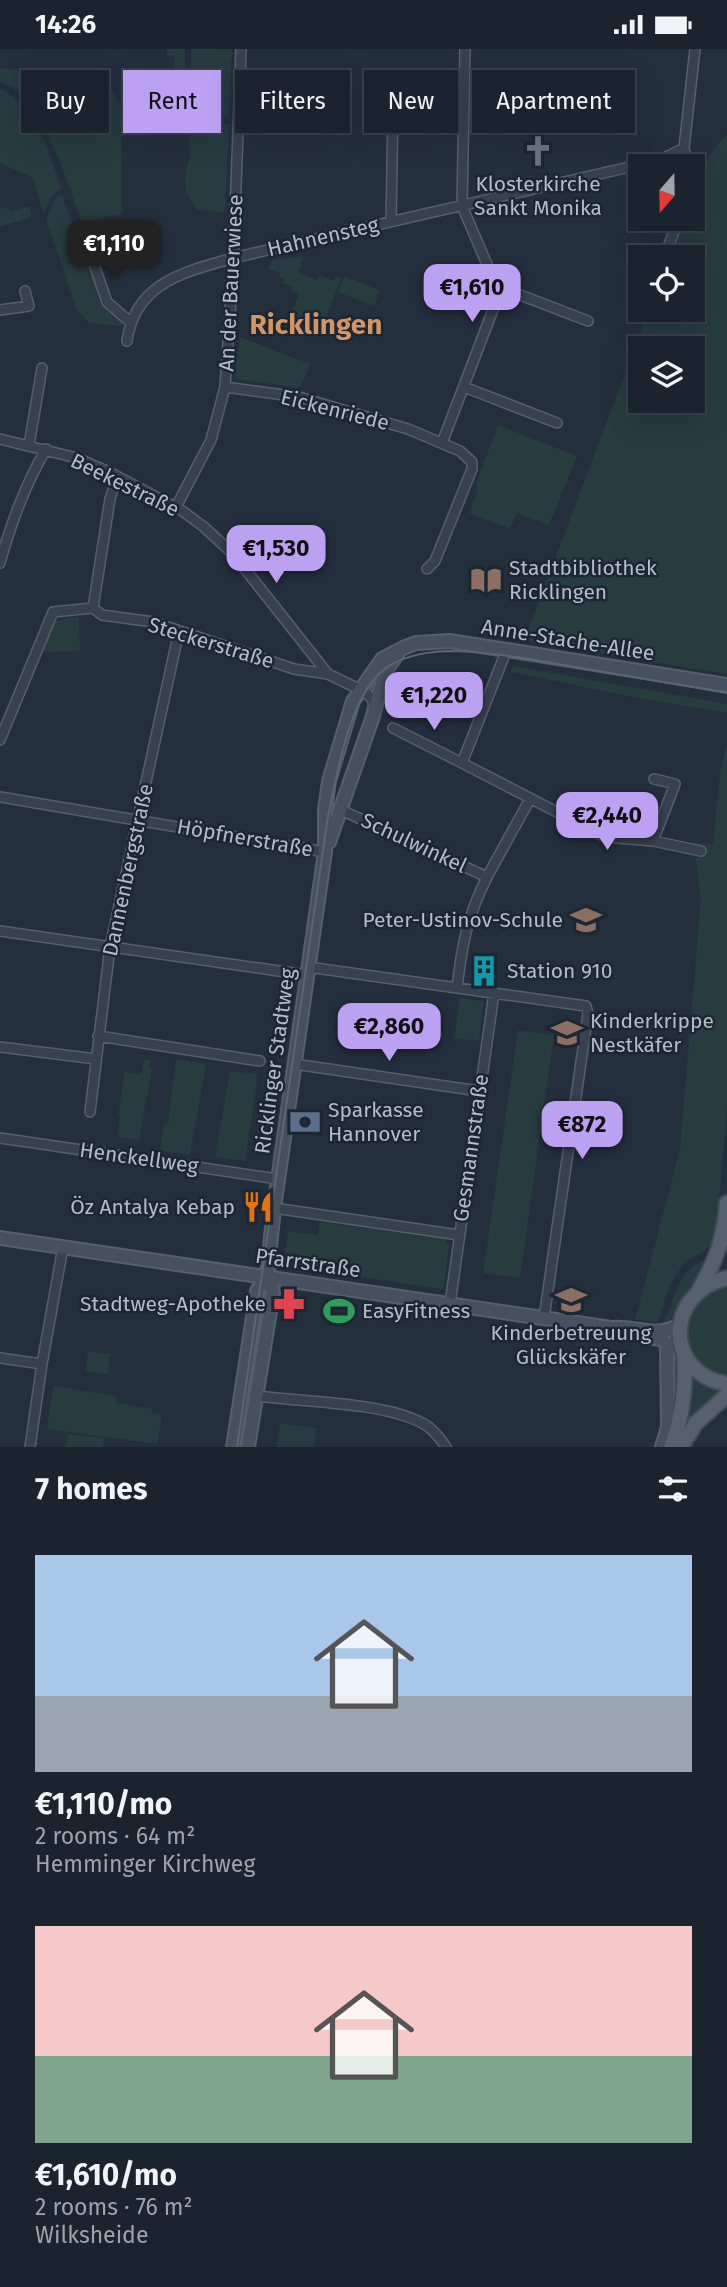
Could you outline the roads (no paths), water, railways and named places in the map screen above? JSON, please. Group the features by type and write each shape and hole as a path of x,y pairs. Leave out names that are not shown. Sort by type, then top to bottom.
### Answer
{"main road":[{"path":"727,1203 717,1257 699,1289 686,1305 680,1324 681,1344 695,1369 703,1376 727,1384"},
{"path":"699,1289 727,1278"},
{"path":"671,1447 679,1427 685,1396 684,1353"},
{"path":"681,1447 696,1423 727,1395"}],"street":[{"name":"An der Bauerwiese","path":"176,507 211,440 225,387 241,49"},
{"path":"442,443 495,307 498,290 462,206 464,49"},
{"path":"685,154 695,49"},
{"name":"Hahnensteg","path":"391,221 393,133"},
{"name":"Hahnensteg","path":"128,341 130,321 141,302 157,286 195,269 660,160 684,148"},
{"path":"88,247 107,302 130,321"},
{"path":"498,290 510,291 588,321"},
{"path":"0,310 29,306 24,291"},
{"path":"29,445 42,368"},
{"name":"Eickenriede","path":"225,387 309,400 408,429 466,456 472,462 472,469 435,561 428,569"},
{"path":"464,387 557,423"},
{"name":"Beekestraße","path":"0,439 77,458 176,507 204,527 233,554 328,674 356,695 372,699 375,709"},
{"path":"0,563 10,527 46,449"},
{"path":"93,608 110,499 117,477"},
{"name":"Steckerstraße","path":"0,740 54,612 93,608 102,615 153,622 293,669 328,674"},
{"name":"Dannenbergstraße","path":"90,1112 110,947 179,631"},
{"name":"Anne-Stache-Allee","path":"356,695 382,659 416,643 450,641 727,685"},
{"path":"375,709 384,675 402,648"},
{"path":"462,763 507,649"},
{"path":"356,695 384,675"},
{"name":"Ricklinger Stadtweg","path":"248,1447 273,1293 267,1276 274,1208 325,852 325,810 329,781 356,695"},
{"name":"Ricklinger Stadtweg","path":"325,852 375,709"},
{"path":"393,729 605,837 701,851"},
{"path":"653,842 675,784 654,779"},
{"name":"Höpfnerstraße","path":"0,797 325,852"},
{"name":"Schulwinkel","path":"457,988 472,907 530,799"},
{"name":"Schulwinkel","path":"341,810 487,877"},
{"path":"0,931 586,1006 588,1014 544,1318"},
{"name":"Gesmannstraße","path":"450,1304 494,993"},
{"path":"98,1036 260,1061"},
{"path":"0,1047 96,1059"},
{"path":"294,1064 479,1091"},
{"name":"Henckellweg","path":"0,1138 278,1179"},
{"path":"274,1208 459,1235"},
{"name":"Pfarrstraße","path":"0,1238 611,1328 660,1333 680,1324"},
{"path":"30,1447 63,1247"},
{"name":"Ricklinger Stadtweg","path":"233,1447 257,1291 267,1276"},
{"name":"Pfarrstraße","path":"611,1328 620,1333 661,1339 667,1344 668,1427 662,1447"},
{"path":"0,1358 42,1364"},
{"path":"257,1396 380,1410 407,1416 426,1425 446,1447"}],"tram line":[{"path":"237,1447 328,816 340,759 360,700 381,672 388,667 412,656 447,651 523,658 727,693"}],"place":[{"name":"Klosterkirche Sankt Monika","path":"538,151"},
{"name":"Stadtbibliothek Ricklingen","path":"486,580"},
{"name":"Peter-Ustinov-Schule","path":"586,920"},
{"name":"Station 910","path":"484,971"},
{"name":"Kinderkrippe Nestkäfer","path":"567,1033"},
{"name":"Sparkasse Hannover","path":"305,1122"},
{"name":"Öz Antalya Kebap","path":"258,1207"},
{"name":"Kinderbetreuung Glückskäfer","path":"571,1300"},
{"name":"Stadtweg-Apotheke","path":"289,1304"},
{"name":"EasyFitness","path":"339,1311"}],"district":[{"name":"Ricklingen","path":"316,324"}]}
